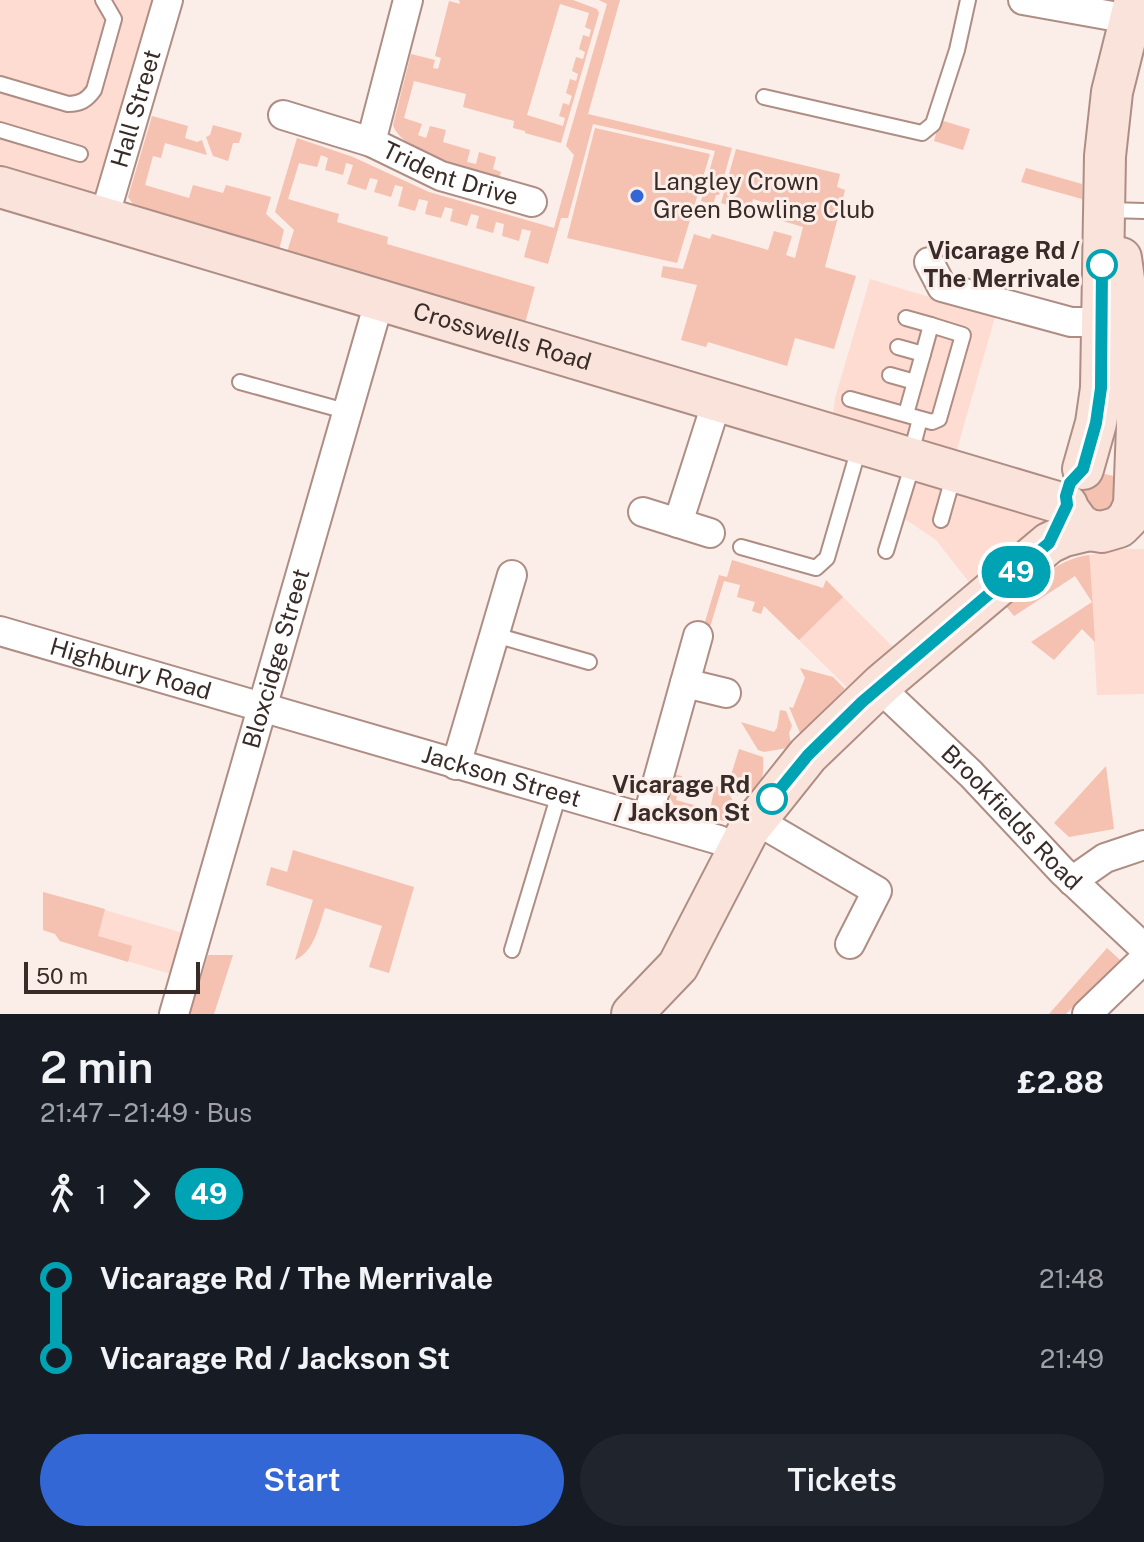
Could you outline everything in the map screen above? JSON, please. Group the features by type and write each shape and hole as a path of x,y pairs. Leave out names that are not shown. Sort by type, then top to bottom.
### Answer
{"main road":[{"path":"1095,508 1096,423 1116,322 1125,211 1105,156 1112,92 1132,10"},
{"name":"Crosswells Road","path":"2,194 104,218 1005,486 1031,488 1095,508 1099,464 1119,468 1129,477 1139,494"},
{"path":"1095,508 1128,518 1139,494 1137,426 1116,322"},
{"path":"632,1014 678,966 746,835 808,755 879,687 1049,543 1095,508"}],"street":[{"name":"Hall Street","path":"104,218 168,0"},
{"name":"Trident Drive","path":"371,142 408,0"},
{"path":"1023,0 1132,10"},
{"name":"Trident Drive","path":"283,115 371,142 441,176 532,202"},
{"path":"929,262 942,287 1071,322 1116,322"},
{"name":"Bloxcidge Street","path":"174,1014 379,302"},
{"path":"678,523 717,401"},
{"path":"643,512 710,533"},
{"path":"456,765 512,575"},
{"name":"Highbury Road","path":"0,631 262,708"},
{"path":"647,819 698,636"},
{"path":"685,683 726,693"},
{"name":"Brookfields Road","path":"879,687 971,774 1072,881 1144,948"},
{"name":"Jackson Street","path":"262,708 719,840 746,835 877,891 850,944"},
{"path":"1072,881 1105,858 1144,845"},
{"path":"1087,1014 1144,959"}],"lane":[{"path":"0,84 68,104 90,97 114,19 103,0"},
{"path":"764,97 922,133 933,124 957,50 968,0"},
{"path":"0,130 80,154"},
{"path":"850,399 932,422 939,419 964,337 962,333 906,318"},
{"path":"886,551 912,459 915,382 931,325"},
{"path":"898,347 923,354"},
{"path":"890,375 915,382"},
{"path":"240,382 349,412"},
{"path":"741,547 816,568 827,558 860,444"},
{"path":"941,520 955,471"},
{"path":"495,635 589,662"},
{"path":"512,950 559,794"}],"shaded area":[{"path":"0,0 168,0 104,218 0,187"},
{"path":"459,0 573,0 597,9 599,13 561,143 513,128 514,121 463,107 466,94 414,81 404,118 422,124 418,135 426,138 430,126 446,130 443,142 470,150 467,162 476,164 479,152 496,157 493,169 501,172 499,178 423,152 399,135 393,125 411,54 435,60 433,68 438,69 441,58 435,56 449,1 460,4","holes":["560,4 589,13 585,27 591,30 589,37 583,35 579,49 585,52 583,59 576,57 572,71 578,74 576,81 570,79 566,93 572,96 569,105 563,103 559,116 565,118 563,126 527,115"]},
{"path":"599,0 620,0 588,114 732,148 719,195 716,195 713,205 701,201 715,151 593,124 568,218 561,218 548,264 524,257 531,231 522,229 519,241 502,236 504,224 496,222 493,233 476,228 479,216 471,214 467,226 450,221 453,209 445,207 441,218 425,214 428,201 419,199 415,211 398,206 403,187 395,185 391,197 374,192 378,180 370,178 366,190 347,184 353,165 346,163 343,175 325,170 328,158 321,155 317,167 299,163 288,199 339,214 337,222 388,237 387,244 535,287 525,323 287,252 294,230 275,212 297,138 353,157 429,192 554,228 574,155 566,146 607,4"},
{"path":"152,116 188,126 185,138 197,142 202,140 207,155 165,143 161,158 153,156 145,185 189,198 193,185 223,193 226,185 271,197 266,214 284,230 279,250 135,207 128,197"},
{"path":"940,120 970,129 963,150 934,141"},
{"path":"213,125 242,133 239,143 233,143 228,161 213,156 206,137 210,135"},
{"name":"Langley Crown Green Bowling Club","path":"595,128 710,154 677,263 567,238"},
{"path":"736,149 840,174 837,187 845,190 825,267 856,276 834,349 795,338 787,366 708,342 706,347 681,340 697,285 661,277 663,266 683,269 694,234 710,239 712,234 768,250 774,231 792,236 786,255 795,258 803,227 776,219 779,207 753,199 750,212 721,203"},
{"path":"1026,168 1082,184 1082,199 1021,182"},
{"path":"870,279 995,317 951,470 1067,505 983,600 936,540 902,517 913,481 833,416 835,398"},
{"path":"1100,473 1114,476 1125,492 1101,523 1076,497 1078,486"},
{"path":"1144,549 1144,694 1097,695 1089,555"},
{"path":"1089,555 1095,642 1082,629 1054,660 1031,642 1092,602 1075,576 1014,616 1005,605 1065,562"},
{"path":"732,560 823,588 826,580 908,662 862,702 749,591"},
{"path":"732,560 823,588 826,580 843,597 799,640 764,606 761,614 752,611 755,602 737,597 740,585 724,581 707,637 701,635 719,575 727,577"},
{"path":"800,668 833,677 845,689 800,733 789,707 793,708 805,678"},
{"path":"780,710 786,711 792,726 789,733 791,744 787,748 764,752 758,750 741,722 774,732"},
{"path":"739,749 763,757 763,774 756,788 735,796 728,785"},
{"path":"1106,766 1114,829 1069,837 1054,823"},
{"path":"671,774 682,776 676,800 708,809 715,786 727,789 738,812 729,821 724,821 675,807 667,793"},
{"path":"293,850 414,887 389,973 369,967 382,926 325,908 311,945 295,960 313,900 266,885 271,867 287,872"},
{"path":"43,892 197,937 184,978 60,941 55,934 43,930"},
{"path":"43,892 105,909 98,936 132,946 128,962 60,941 55,934 43,930"},
{"path":"1107,948 1120,960 1066,1014 1049,1014"},
{"path":"208,955 233,955 214,1014 190,1014"}],"bus line":[{"name":"49","path":"772,799 808,755 862,702 1049,543 1067,505 1070,483 1083,469 1096,423 1101,388 1102,265"}],"place":[{"name":"Langley Crown Green Bowling Club","path":"637,196"},
{"name":"Vicarage Rd / The Merrivale","path":"1102,265"},
{"name":"Vicarage Rd / Jackson St","path":"772,799"}]}
